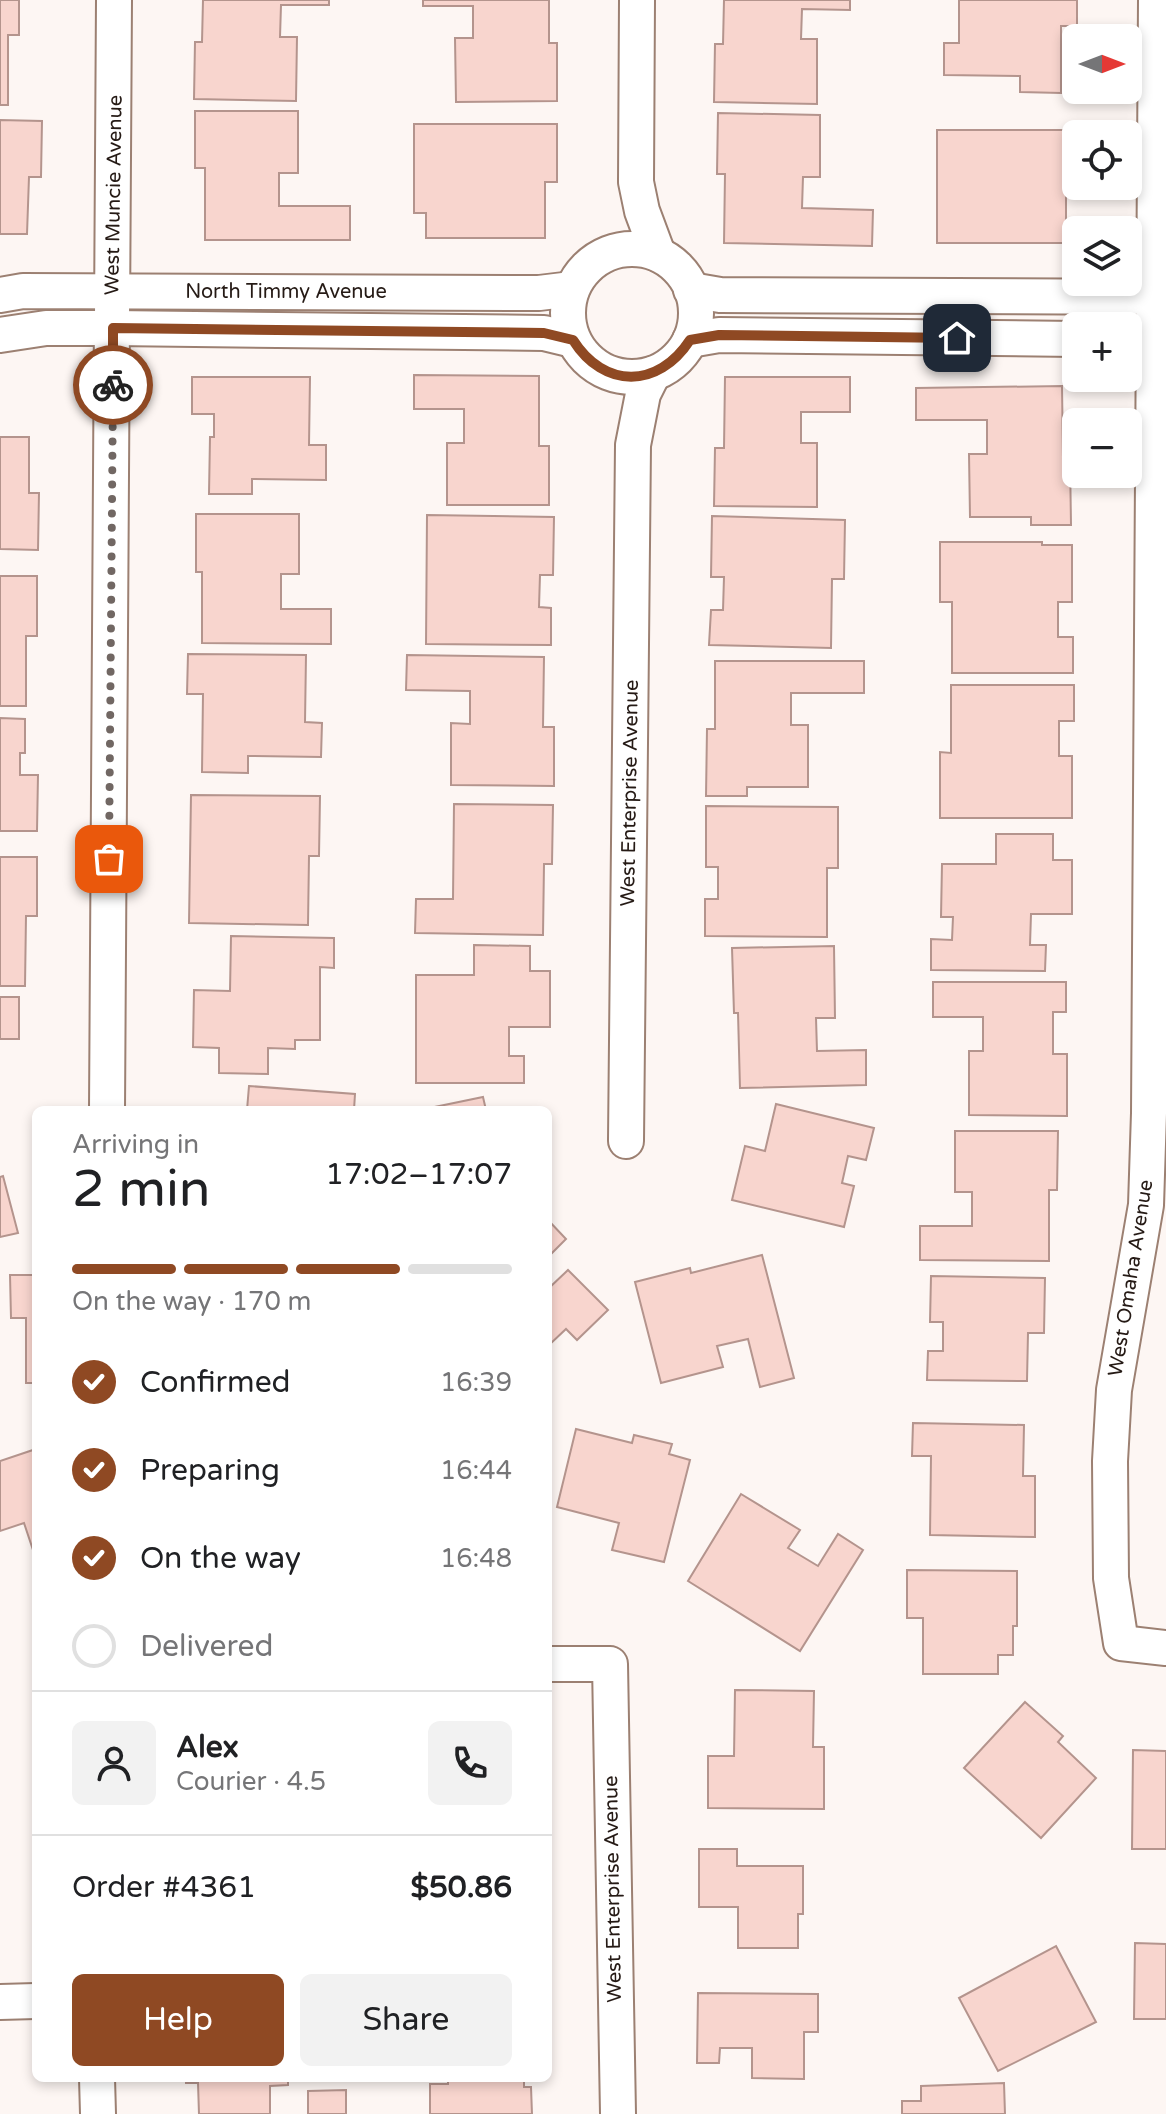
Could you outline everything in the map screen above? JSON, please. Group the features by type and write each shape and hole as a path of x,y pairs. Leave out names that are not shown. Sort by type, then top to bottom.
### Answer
{"street":[{"name":"West Muncie Avenue","path":"107,1106 114,0"},
{"path":"637,0 636,182 645,222 658,254"},
{"name":"West Omaha Avenue","path":"1156,0 1160,297 1149,340 1147,1190 1114,1390 1110,1461 1111,1578 1121,1643 1166,1648"},
{"path":"611,252 622,232 636,182"},
{"path":"643,250 658,254 684,275 691,290 695,315 690,340 668,366 653,374 633,377 613,375 596,367 573,340 568,323 572,289 595,260 611,252 643,250"},
{"name":"North Timmy Avenue","path":"0,295 23,291 539,293 572,289"},
{"path":"691,290 720,295 1160,297"},
{"name":"North Timmy Avenue","path":"0,335 46,328 113,328 544,333 573,340"},
{"path":"690,340 719,335 1062,339"},
{"name":"West Enterprise Avenue","path":"626,1141 633,445 643,394 653,374"},
{"name":"West Enterprise Avenue","path":"613,375 628,417 633,445"},
{"name":"West Enterprise Avenue","path":"552,1664 610,1664 618,2114"},
{"path":"0,2002 32,2001"},
{"path":"97,2082 98,2114"}],"building":[{"path":"0,0 19,0 19,35 8,35 8,105 0,105"},
{"path":"203,0 329,0 329,5 281,5 280,37 297,37 296,101 194,99 195,42 202,42"},
{"path":"423,0 549,0 549,43 557,43 557,101 456,102 455,38 473,38 473,6 423,6"},
{"path":"724,0 850,0 850,10 802,9 801,39 817,39 817,104 714,102 715,44 723,44"},
{"path":"959,0 1077,0 1077,24 1061,26 1061,93 1020,92 1020,76 944,75 944,43 959,43"},
{"path":"195,111 298,111 298,173 279,173 279,206 350,206 350,240 205,240 205,168 195,168"},
{"path":"718,113 820,115 820,177 803,177 802,208 873,210 872,246 724,243 725,174 717,174"},
{"path":"0,120 42,121 41,177 29,177 27,234 0,234"},
{"path":"414,124 557,124 557,182 545,182 545,238 426,238 426,213 414,213"},
{"path":"937,130 1062,130 1062,200 1066,200 1066,216 1062,216 1062,243 937,243"},
{"path":"414,375 539,376 539,446 549,446 549,505 447,505 447,443 464,443 464,409 414,409"},
{"path":"192,377 310,377 309,445 326,445 326,480 252,479 252,494 209,494 210,437 214,437 214,414 192,414"},
{"path":"725,377 850,377 850,412 801,412 801,443 817,443 817,507 714,506 715,448 724,448"},
{"path":"1062,386 1062,488 1070,488 1071,525 1031,525 1031,517 970,517 969,454 987,454 987,420 916,420 916,388"},
{"path":"0,437 29,437 29,493 39,493 38,550 0,549"},
{"path":"196,514 299,514 299,574 281,574 281,609 331,609 331,644 202,643 202,572 196,572"},
{"path":"427,515 554,517 553,575 540,575 539,607 551,608 551,645 426,644"},
{"path":"712,516 845,520 844,579 832,579 831,648 709,645 711,610 723,610 724,577 711,577"},
{"path":"940,542 1072,545 1072,602 1058,602 1058,637 1073,637 1073,673 952,673 952,602 940,602"},
{"path":"0,576 37,576 37,636 26,636 26,706 0,706"},
{"path":"188,654 306,655 305,722 322,723 321,757 248,756 248,773 202,772 203,694 187,694"},
{"path":"407,655 544,657 543,727 554,727 554,786 451,785 451,723 470,724 470,691 406,690"},
{"path":"715,661 864,661 864,693 791,693 791,725 808,725 808,787 747,787 747,796 706,796 707,729 715,729"},
{"path":"951,685 1074,685 1074,721 1059,721 1059,756 1072,756 1072,818 940,818 940,752 951,753"},
{"path":"0,718 25,719 25,753 20,753 20,775 38,775 37,831 0,831"},
{"path":"191,795 320,796 319,856 309,856 308,925 189,923"},
{"path":"454,804 553,805 552,864 544,864 543,935 415,933 416,899 453,899"},
{"path":"706,806 838,807 838,868 827,868 827,937 705,936 705,899 718,899 718,867 706,867"},
{"path":"996,834 1053,834 1053,860 1072,860 1072,914 1031,914 1030,945 1046,945 1045,971 931,970 931,939 952,940 953,917 941,917 942,864 996,864"},
{"path":"0,857 37,857 37,916 26,916 25,986 0,986"},
{"path":"231,936 334,938 334,968 320,967 320,1040 295,1040 295,1049 268,1048 268,1074 219,1073 219,1048 193,1047 194,990 230,991"},
{"path":"474,945 530,946 530,971 550,971 550,1027 509,1027 509,1056 524,1056 524,1083 416,1083 416,975 474,975"},
{"path":"834,946 835,1018 816,1018 817,1051 866,1050 866,1085 740,1088 732,948"},
{"path":"933,982 1066,982 1066,1012 1053,1012 1053,1054 1067,1054 1067,1116 969,1115 969,1051 983,1051 983,1017 933,1017"},
{"path":"0,997 19,997 19,1039 0,1039"},
{"path":"249,1086 355,1094 354,1106 247,1106"},
{"path":"483,1097 485,1106 439,1106"},
{"path":"776,1104 874,1128 866,1160 848,1156 842,1183 854,1186 844,1227 732,1200 745,1146 765,1151"},
{"path":"955,1131 1058,1131 1057,1190 1049,1190 1049,1261 920,1260 920,1226 972,1226 972,1192 955,1192"},
{"path":"3,1176 18,1233 0,1237 0,1177"},
{"path":"552,1224 566,1239 552,1253"},
{"path":"762,1255 794,1378 760,1387 748,1339 717,1346 723,1367 661,1383 635,1282 690,1268 691,1273"},
{"path":"568,1270 608,1310 577,1340 566,1329 552,1342 552,1285"},
{"path":"10,1275 32,1275 32,1383 26,1383 26,1318 11,1318"},
{"path":"931,1276 1045,1278 1044,1333 1028,1333 1027,1381 927,1380 928,1351 943,1351 943,1322 930,1322"},
{"path":"913,1423 1024,1425 1023,1476 1035,1476 1035,1537 930,1535 931,1456 912,1456"},
{"path":"576,1429 632,1443 634,1435 672,1444 669,1454 690,1460 664,1562 612,1550 619,1523 557,1507"},
{"path":"32,1450 32,1547 24,1523 0,1531 0,1461"},
{"path":"741,1494 800,1530 788,1548 818,1566 838,1534 863,1550 800,1651 688,1581"},
{"path":"907,1570 1017,1571 1017,1626 1013,1626 1013,1655 998,1655 998,1674 923,1674 923,1618 907,1618"},
{"path":"735,1690 814,1691 813,1747 824,1747 824,1809 708,1808 708,1756 734,1756"},
{"path":"1025,1702 1063,1736 1058,1742 1096,1778 1041,1838 964,1768"},
{"path":"1133,1750 1166,1751 1166,1849 1132,1849"},
{"path":"699,1849 737,1849 737,1866 803,1866 803,1914 798,1914 798,1948 738,1948 738,1907 699,1907"},
{"path":"1135,1943 1166,1944 1166,2019 1134,2019"},
{"path":"1056,1946 1096,2022 998,2071 959,1998"},
{"path":"698,1993 818,1994 818,2032 804,2032 804,2079 752,2078 752,2048 720,2048 719,2063 697,2063"},
{"path":"288,2082 288,2085 270,2086 270,2114 199,2114 198,2083 186,2083"},
{"path":"524,2082 524,2087 531,2087 532,2114 430,2114 430,2084"},
{"path":"1004,2083 1005,2114 902,2114 902,2101 921,2101 921,2086"},
{"path":"346,2090 346,2114 308,2114 308,2091"}],"way so far":[{"path":"109,859 113,385"}],"route":[{"path":"113,385 113,328 544,333 573,340 596,367 613,375 633,377 653,374 668,366 690,340 719,335 957,338"}]}
